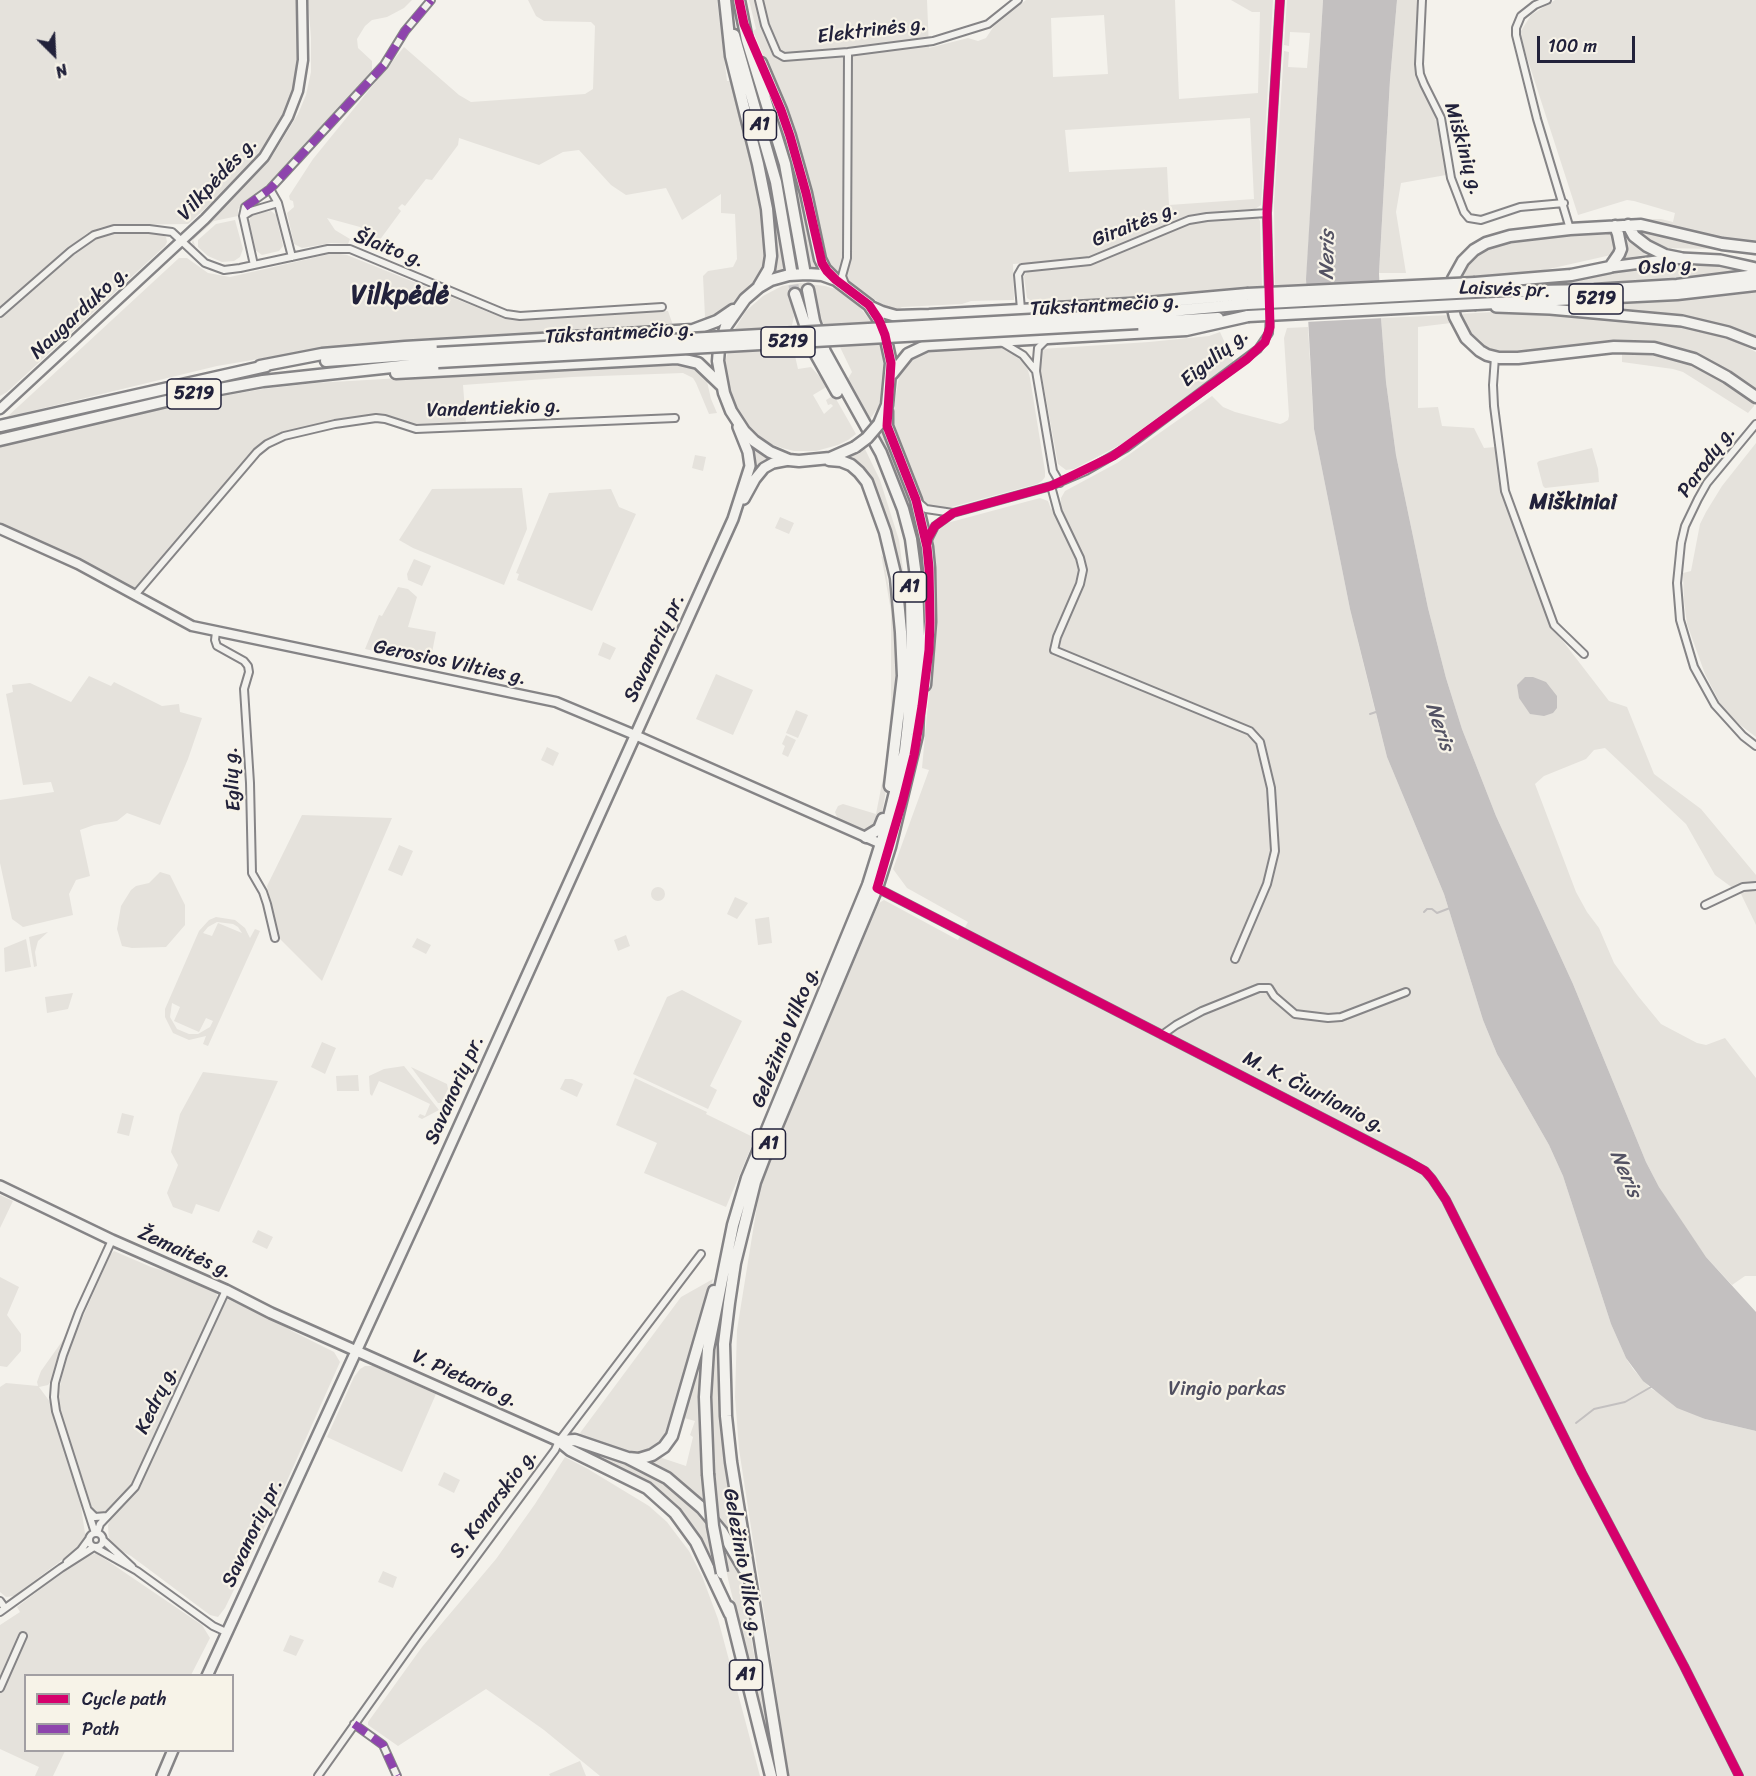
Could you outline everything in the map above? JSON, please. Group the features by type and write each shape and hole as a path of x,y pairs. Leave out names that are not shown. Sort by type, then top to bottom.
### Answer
{"highway":[{"name":"A1","path":"725,0 771,161 791,270"},
{"path":"260,366 322,354 405,347 693,330 717,321 739,306 759,287 769,269 771,256 767,209 753,141 731,56 725,0"},
{"name":"A1","path":"739,0 785,164 804,268"},
{"path":"744,24 786,122 824,267 836,280 869,305 896,316 1247,299"},
{"path":"1628,225 1634,236 1647,246 1665,255 1680,258"},
{"path":"1756,248 1722,244 1652,226 1628,225 1570,229 1493,240 1474,250 1456,270 1451,301 1459,327 1471,344 1480,351 1495,357 1529,357 1618,347 1653,348 1680,354 1709,366 1756,397"},
{"path":"1610,267 1621,249 1615,226"},
{"name":"Laisvės pr.","path":"1247,299 1475,287 1571,275 1610,267"},
{"path":"759,287 782,276 796,274 818,275 836,280"},
{"path":"1500,291 1571,275"},
{"name":"Oslo g.","path":"1476,304 1715,286 1756,275"},
{"name":"Oslo g.","path":"1475,287 1500,291 1557,292 1756,285"},
{"name":"A1","path":"808,290 814,321 825,352 878,454"},
{"name":"A1","path":"795,294 813,349 878,454"},
{"name":"Tūkstantmečio g.","path":"1138,318 1221,306 1247,299"},
{"path":"1147,303 1221,306"},
{"name":"Laisvės pr.","path":"1248,316 1476,304"},
{"path":"869,305 879,320 888,344 892,374 887,405 887,426 916,500 927,547 930,580 929,650 918,730"},
{"path":"739,306 726,326 718,361 721,385 731,411 754,441 770,452 789,460 841,461 855,468 864,477 873,496 885,532 896,578 908,724"},
{"path":"892,374 908,354 927,345 1186,330 1248,316"},
{"name":"Tūkstantmečio g.","path":"0,426 260,366 1138,318 1248,316"},
{"name":"Tūkstantmečio g.","path":"0,440 209,391 303,375 354,371 437,358"},
{"path":"354,371 387,373 449,371 677,358 698,363 721,385"},
{"path":"823,460 855,447 867,438 879,424 887,405"},
{"name":"Geležinio Vilko g.","path":"782,1776 731,1462 726,1416 724,1344 735,1263 755,1182 880,890 885,845 908,724 912,663 907,556 878,454"},
{"name":"Geležinio Vilko g.","path":"771,1776 730,1614 713,1526 705,1397 708,1349 733,1225 747,1178 885,845 914,755 918,730 919,619 914,554 903,509 878,454"},
{"path":"885,814 892,775 903,676"},
{"path":"866,837 879,829 898,783"},
{"path":"628,1458 639,1459 652,1455 664,1447 672,1436 733,1225"},
{"path":"559,1441 575,1440 628,1458 667,1478 702,1508 734,1550 749,1583"},
{"path":"559,1441 570,1450 647,1488 675,1513 703,1554 730,1614"}],"main road":[{"name":"Vilkpėdės g.","path":"182,241 249,174 273,145 288,117 298,91 303,60 302,0"},
{"name":"Naugarduko g.","path":"0,409 182,241"},
{"name":"Laisvės pr.","path":"1610,267 1680,258 1720,260 1756,268"},
{"name":"Laisvės pr.","path":"1476,304 1682,321 1728,332 1756,343"},
{"name":"Savanorių pr.","path":"731,411 748,452 750,466 733,519"},
{"name":"Savanorių pr.","path":"208,1674 733,519 759,473 769,465 789,460"},
{"name":"Gerosios Vilties g.","path":"0,529 78,564 192,626 556,702 885,845"},
{"name":"Žemaitės g.","path":"0,1186 112,1240 356,1351"},
{"name":"V. Pietario g.","path":"356,1351 559,1441"},
{"path":"162,1776 172,1752"}],"street":[{"path":"254,265 243,216 245,207 270,189 384,65 405,31 431,0"},
{"name":"Elektrinės g.","path":"759,0 765,25 780,56 922,43 979,28 1018,0"},
{"name":"Eigulių g.","path":"927,547 928,538 935,526 953,513 1051,486 1098,465 1126,448 1247,359 1265,342 1269,333 1270,318 1267,213 1280,0"},
{"name":"Miškinių g.","path":"1422,0 1420,74 1441,118 1450,178 1468,218 1481,220 1520,207 1564,203"},
{"path":"1547,0 1535,5 1521,16 1516,35 1537,119 1570,229"},
{"path":"847,288 842,276 847,258 848,51"},
{"path":"270,189 278,203 292,257"},
{"path":"243,216 251,211 278,203"},
{"name":"Giraitės g.","path":"1021,309 1018,275 1022,268 1090,261 1189,220 1267,213"},
{"name":"Vilkpėdės g.","path":"0,313 71,251 101,232 114,229 168,231 182,241"},
{"name":"Šlaito g.","path":"182,241 205,263 216,268 231,270 328,249 350,249 498,312 512,315 662,307"},
{"path":"824,267 834,274 843,269"},
{"path":"1049,338 1038,348 1036,371 1053,471 1060,483"},
{"path":"996,340 1023,355 1036,371"},
{"path":"1495,357 1494,406 1505,491 1554,625 1584,654"},
{"name":"Vandentiekio g.","path":"135,595 257,452 284,436 335,424 375,418 416,429 675,418"},
{"name":"Parodų g.","path":"1756,424 1707,483 1698,499 1685,526 1677,570 1680,620 1694,667 1715,705 1743,736 1756,746"},
{"path":"1051,486 1058,512 1080,558 1083,570 1080,584 1057,637 1054,650 1250,731 1260,742 1270,788 1275,850 1267,884 1235,959"},
{"name":"Eigulių g.","path":"916,500 926,509 953,513"},
{"name":"Eglių g.","path":"216,632 217,646 244,661 248,666 249,672 244,689 250,783 252,873 263,891 275,938"},
{"path":"1705,905 1743,886 1756,886"},
{"name":"M. K. Čiurlionio g.","path":"880,890 1425,1171 1456,1221 1582,1473 1684,1666 1738,1776"},
{"path":"1162,1035 1176,1024 1202,1011 1259,988 1269,988 1274,996 1295,1014 1328,1018 1341,1017 1406,992"},
{"path":"112,1240 79,1312 55,1383 56,1411 81,1488 93,1535 89,1543 137,1571 213,1626 226,1632"},
{"name":"S. Konarskio g.","path":"318,1776 555,1450 559,1441 701,1254"},
{"name":"Kedrų g.","path":"61,1568 81,1550 100,1524 135,1487 226,1290"},
{"path":"0,1601 3,1610 61,1568 102,1545 108,1515 95,1517 86,1507"},
{"path":"93,1535 104,1540 137,1571"},
{"path":"0,1688 23,1636"},
{"path":"354,1724 383,1745 397,1776"}],"shaded area":[{"path":"0,0 297,0 297,78 292,95 266,147 239,178 188,224 114,225 86,234 0,307"},
{"path":"308,0 412,0 404,8 387,17 372,20 365,26 357,39 358,48 372,61 372,73 269,185 238,209 238,216 214,221 193,240 197,251 192,243 194,234 212,219 273,155 298,114 306,95 311,72"},
{"path":"528,0 717,0 727,81 734,81 759,194 766,261 757,281 737,301 717,316 703,322 705,317 703,276 708,271 733,267 737,259 735,214 721,213 721,194 682,220 666,188 626,195 611,185 579,150 563,152 539,165 459,138 458,145 432,180 426,179 405,206 402,204 398,208 401,211 379,241 360,227 327,218 335,230 350,239 348,244 331,243 302,248 294,244 287,213 294,207 289,196 313,159 404,47 459,95 471,102 585,94 593,89 595,26 591,22 544,21 536,16"},
{"path":"732,0 780,162 799,269 795,270 787,212 775,159 741,46"},
{"path":"749,0 927,0 929,48 968,38 978,41 986,38 994,26 1026,0 1175,0 1179,99 1258,93 1260,12 1252,12 1231,0 1273,0 1261,205 1255,209 1194,214 1098,255 1070,260 1013,264 1014,300 971,301 962,304 902,307 896,310 880,303 834,271 823,254 769,69 753,31 756,29","holes":["1104,15 1108,74 1053,77 1051,18","1250,118 1254,199 1169,205 1167,167 1069,172 1065,130"]},
{"path":"1287,0 1323,0 1306,285 1275,287 1274,204 1284,51 1289,52 1288,67 1307,68 1310,33 1290,32 1289,46 1284,45"},
{"path":"1397,0 1421,0 1417,71 1437,123 1446,175 1401,183 1396,212 1406,273 1379,273 1390,80"},
{"path":"1555,0 1756,0 1756,245 1638,221 1661,219 1673,222 1675,213 1634,201 1627,200 1578,215 1521,39 1521,31 1531,15"},
{"path":"765,80 793,161 820,269 808,269 795,185"},
{"path":"749,105 773,192 786,271 775,274 775,257"},
{"path":"271,211 276,215 283,246 279,251 262,255 255,250 248,223 254,214"},
{"path":"1258,218 1260,221 1262,287 1232,289 1231,291 1035,303 1027,298 1024,276 1032,269 1084,266 1099,262 1189,224 1210,220"},
{"path":"235,220 243,249 240,257 234,261 222,262 208,256 198,247 198,240 216,224"},
{"path":"1635,229 1756,251 1756,256 1715,249 1662,248 1650,245"},
{"path":"126,232 159,233 166,237 167,242 7,392 0,396 0,318 42,279 91,241 103,235"},
{"path":"1607,232 1617,245 1614,254 1611,255 1540,271 1462,277 1465,266 1471,259 1488,247 1502,242 1553,234"},
{"path":"1626,238 1630,239 1654,253 1621,259"},
{"path":"334,253 347,255 503,318 518,320 668,311 673,325 375,343 318,349 217,366 7,417 179,258 187,258 208,273 230,277"},
{"path":"1704,265 1750,271 1693,280 1541,288 1628,269"},
{"path":"800,283 839,290 855,301 873,324 823,327 815,306 812,289 790,296 794,317 791,329 733,332 746,311 763,296 782,286"},
{"path":"1756,289 1756,338 1734,329 1691,319 1581,306 1667,300"},
{"path":"1493,312 1574,315 1674,324 1724,335 1756,352 1756,393 1738,378 1693,351 1651,340 1503,354 1485,350 1471,338 1458,314"},
{"path":"1450,315 1451,323 1418,327 1418,408 1438,407 1442,426 1474,428 1484,448 1495,447 1502,491 1552,627 1609,701 1627,707 1654,774 1701,809 1756,875 1756,925 1741,894 1715,875 1686,824 1605,748 1594,750 1586,759 1544,776 1535,784 1576,892 1599,928 1614,963 1638,996 1661,1024 1697,1043 1706,1045 1725,1038 1756,1078 1756,1276 1745,1276 1732,1285 1706,1257 1688,1232 1646,1162 1573,984 1496,816 1462,729 1446,678 1428,608 1396,455 1386,382 1381,318"},
{"name":"Vingio parkas","path":"1308,327 1314,429 1350,609 1370,690 1387,757 1444,894 1483,1020 1497,1054 1549,1145 1563,1176 1611,1324 1633,1369 1650,1388 1705,1419 1756,1431 1756,1776 789,1776 739,1449 735,1397 737,1330 761,1181 879,903 884,900 958,940 968,922 907,888 893,869 929,770 922,768 934,639 934,579 930,543 933,534 947,523 1040,498 1048,501 1051,509 1061,505 1061,498 1065,491 1117,463 1212,396 1223,407 1235,412 1283,423 1288,420 1289,416 1284,338 1287,328"},
{"path":"1220,332 1234,363 1122,444 1074,469 1066,470 1058,464 1040,366 1041,349 1149,342 1209,336"},
{"path":"880,342 884,385 879,406 868,422 847,380 852,372 839,345"},
{"path":"793,347 798,369 811,367 828,386 813,395 824,414 833,406 828,405 826,400 831,397 829,393 832,392 856,434 848,440 816,451 794,451 782,448 760,437 750,428 737,409 727,381 728,351"},
{"path":"937,348 952,350 1002,348 1023,362 1030,378 1045,471 1042,481 944,509 924,504 894,431 893,413 900,371 907,361 924,350"},
{"path":"1622,352 1665,356 1699,368 1754,402 1754,406 1748,413 1683,372 1622,362"},
{"path":"676,362 692,364 706,377 717,413 709,414 693,378 683,373 572,377 463,385 466,423 416,425 391,419 328,423 271,438 257,449 164,557 132,590 0,526 0,446 177,404 263,389 315,383"},
{"path":"882,429 899,466 922,537 927,596 923,675 920,561 914,529 903,492 877,437"},
{"path":"1756,443 1756,737 1739,724 1721,705 1705,674 1687,624 1683,573 1691,571 1700,524 1706,512 1722,486"},
{"path":"864,447 880,480 899,540 906,592 907,662 898,567 867,474 850,457"},
{"path":"1592,448 1599,482 1545,488 1543,486 1537,463 1539,461"},
{"path":"754,449 770,459 753,473"},
{"path":"695,455 706,457 703,471 692,468"},
{"path":"522,488 527,529 504,585 413,548 399,540 432,489"},
{"path":"611,489 619,507 636,514 592,611 517,580 519,574 516,573 549,493"},
{"path":"780,517 794,523 789,534 775,528"},
{"path":"881,554 884,559 896,632 897,680 893,748 884,802 880,822 868,832 838,820 835,812 838,806 843,804 876,814 885,768 891,709 891,611"},
{"path":"414,559 431,566 422,586 408,580 407,574"},
{"path":"398,587 408,589 417,597 408,627 436,632 430,663 365,649 379,615 382,616"},
{"path":"603,642 616,648 610,660 598,655"},
{"path":"716,674 753,690 733,735 696,719"},
{"path":"89,676 111,686 114,682 162,706 179,704 180,712 202,718 188,759 160,825 127,813 117,821 80,830 90,876 76,880 69,894 73,915 23,927 12,919 0,863 0,800 54,792 51,782 23,785 6,694 13,692 12,685 30,683 71,702"},
{"path":"796,710 808,715 798,738 786,733"},
{"path":"786,735 796,740 788,757 782,754 785,746 782,744"},
{"path":"547,747 559,753 553,766 541,760"},
{"path":"302,815 392,818 322,981 278,937 267,886"},
{"path":"399,845 413,851 402,876 388,870"},
{"path":"160,872 170,875 185,905 185,925 166,947 122,946 117,929 121,906 131,890 136,886 149,883"},
{"path":"658,887 663,889 665,894 663,899 658,901 653,899 651,894 653,889"},
{"path":"735,897 748,903 737,919 727,914"},
{"path":"216,917 235,920 245,928 250,938 255,929 260,931 208,1046 203,1044 206,1036 189,1040 173,1033 165,1017 165,1009 199,931 209,920","holes":["217,922 233,924 242,933 218,923 212,936 203,933","172,1003 180,1007 174,1021 199,1032 206,1018 213,1021 210,1027 198,1034 189,1034 177,1029 170,1017"]},
{"path":"769,917 772,943 758,945 755,919"},
{"path":"48,932 38,941 35,952 37,966 34,967 29,937"},
{"path":"626,935 630,946 618,951 614,940"},
{"path":"417,938 431,945 426,954 412,947"},
{"path":"26,939 31,967 5,972 4,948"},
{"path":"682,990 742,1021 710,1086 717,1090 708,1109 633,1074 667,997"},
{"path":"73,993 68,1009 47,1013 45,997"},
{"path":"322,1042 336,1048 325,1074 311,1067"},
{"path":"404,1066 439,1110 422,1119 418,1117 420,1114 425,1116 430,1104 379,1081 372,1096 370,1094 369,1076 384,1069"},
{"path":"411,1067 447,1084 448,1089 441,1103 438,1103"},
{"path":"203,1072 278,1081 219,1212 196,1204 192,1214 173,1207 167,1193 178,1165 171,1152 180,1114"},
{"path":"358,1075 359,1091 337,1091 336,1076"},
{"path":"635,1078 755,1138 726,1207 644,1173 657,1143 616,1125"},
{"path":"565,1079 572,1079 583,1084 577,1097 560,1089"},
{"path":"122,1113 134,1116 129,1136 117,1133"},
{"path":"751,1182 723,1323 741,1553 717,1518 709,1403 713,1344 729,1257"},
{"path":"0,1195 13,1201 0,1228"},
{"path":"258,1230 273,1237 267,1249 252,1242"},
{"path":"114,1251 151,1267 175,1274 216,1293 218,1298 131,1485 103,1515 98,1515 94,1513 60,1412 59,1392 64,1365 75,1335 110,1255"},
{"path":"0,1277 19,1287 7,1315 21,1334 21,1351 7,1367 0,1366"},
{"path":"713,1279 669,1432 657,1447 643,1454 635,1454 580,1436 681,1297"},
{"path":"227,1299 279,1322 334,1352 340,1362 286,1483 225,1608 218,1617 210,1615 131,1556 115,1548 109,1542 108,1525 112,1517 136,1493"},
{"path":"704,1339 701,1408 706,1499 703,1499 704,1504 677,1479 646,1460 656,1456 686,1466 693,1437 690,1435 695,1421 684,1418 692,1379"},
{"path":"63,1340 65,1341 53,1379 48,1385 39,1387 50,1402 72,1472 80,1500 86,1540 14,1596 6,1597 0,1592 0,1387 6,1383 38,1386 41,1371"},
{"path":"365,1366 373,1366 436,1394 402,1472 327,1437 354,1377"},
{"path":"574,1445 627,1462 668,1483 706,1519 719,1576 695,1531 667,1497 636,1477 573,1447"},
{"path":"565,1457 649,1506 667,1522 689,1551 702,1576 718,1619 760,1776 600,1776 544,1730 486,1689 398,1746 368,1725 422,1647 496,1559"},
{"path":"444,1472 460,1480 454,1493 438,1485"},
{"path":"720,1536 739,1569 773,1763 728,1579"},
{"path":"96,1553 202,1625 210,1638 192,1674 24,1674 24,1752 65,1752 53,1776 35,1776 39,1767 0,1749 0,1625 20,1612 17,1607 80,1559"},
{"path":"383,1571 397,1577 393,1588 378,1582"},
{"path":"290,1635 304,1640 296,1656 283,1651"},
{"path":"580,1761 586,1776 550,1776 549,1774"}],"water":[{"name":"Neris","path":"1323,0 1397,0 1379,273 1381,318 1386,382 1396,455 1428,608 1446,678 1462,729 1496,816 1573,984 1646,1162 1659,1187 1706,1257 1756,1312 1756,1431 1705,1419 1677,1408 1643,1381 1626,1358 1611,1324 1563,1176 1549,1145 1497,1054 1483,1020 1444,894 1387,757 1350,609 1314,429 1306,279"},
{"path":"1525,677 1533,677 1546,682 1557,696 1557,708 1553,713 1544,716 1530,714 1519,698 1517,685"}],"pier":[{"path":"1382,281 1384,318 1305,322 1303,285"}],"waterway":[{"path":"1370,714 1376,712"},
{"path":"1424,912 1432,909 1437,913 1450,908"},
{"path":"1576,1423 1594,1409 1625,1402 1651,1387"}],"tunnel":[{"path":"791,270 795,294"}],"marked path":[{"path":"245,207 270,189 384,65 405,31 431,0"},
{"path":"354,1724 383,1745 397,1776"}],"cycle path":[{"path":"739,0 744,24 790,136 822,263 836,280 869,305 885,335 891,363 887,426 916,500 927,547 930,622 922,706 914,755 877,888 1425,1171 1446,1200 1582,1473 1739,1776"},
{"path":"927,544 935,526 953,513 1051,486 1113,456 1247,359 1265,342 1270,327 1267,213 1280,0"}],"district":[{"name":"Vilkpėdė","path":"400,296"},
{"name":"Miškiniai","path":"1573,503"}]}
